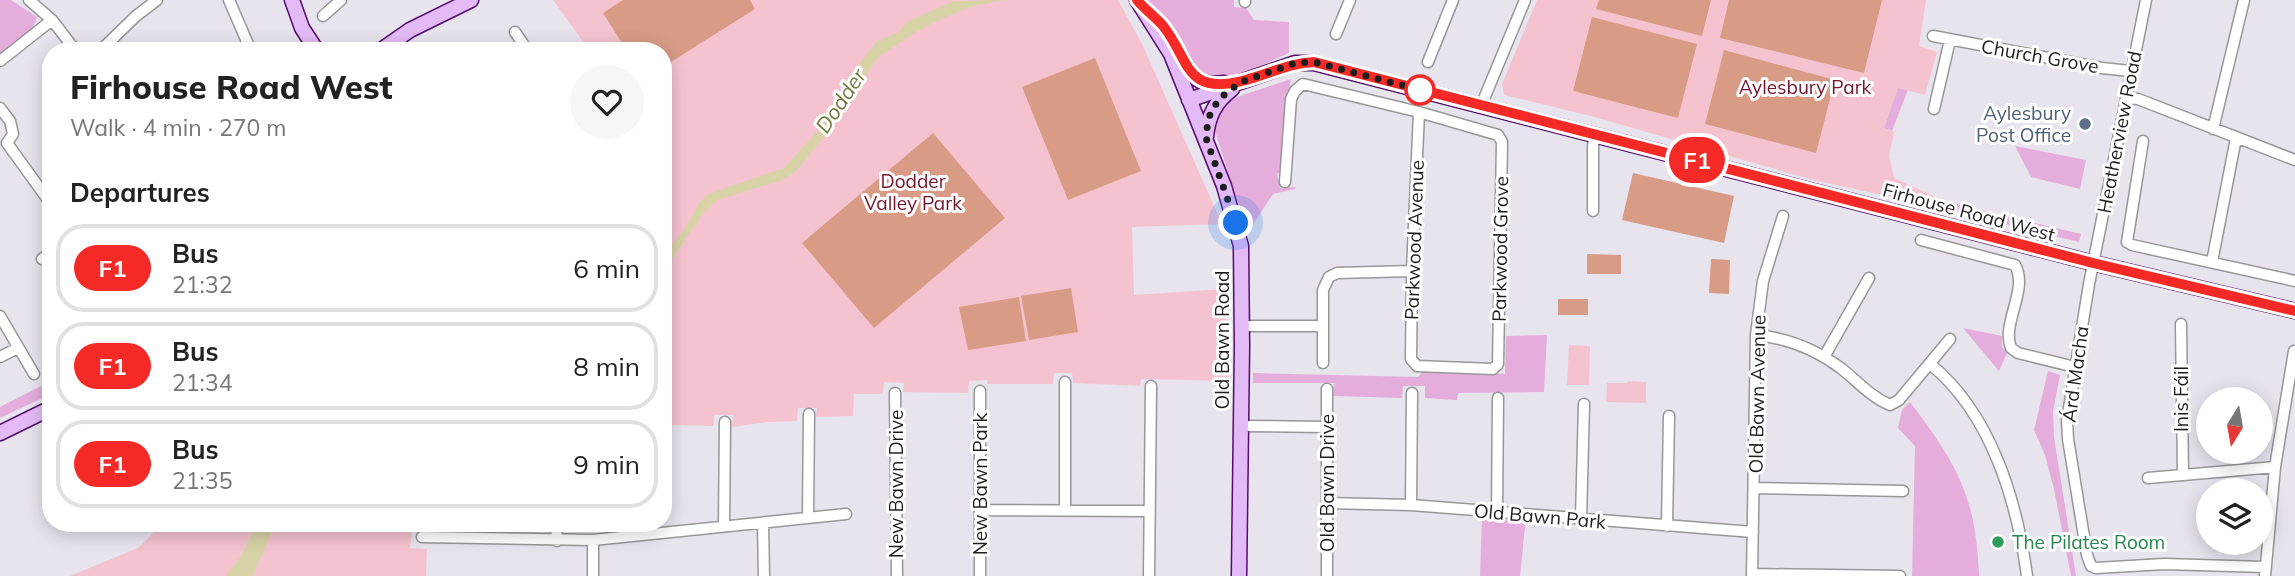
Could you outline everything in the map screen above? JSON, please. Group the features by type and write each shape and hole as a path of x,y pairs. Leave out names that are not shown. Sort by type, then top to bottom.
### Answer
{"street":[{"path":"29,0 52,19 69,42"},
{"path":"109,42 157,0"},
{"path":"229,0 247,42"},
{"path":"292,0 302,28 311,42"},
{"path":"323,16 341,0"},
{"path":"393,42 410,30 471,0"},
{"path":"1336,34 1350,0"},
{"path":"1428,62 1452,0"},
{"path":"1481,106 1525,0"},
{"name":"Heatherview Road","path":"2093,263 2146,0"},
{"path":"2213,129 2244,0"},
{"path":"1140,4 1163,26 1196,79 1212,85 1241,82"},
{"name":"Old Bawn Road","path":"1140,4 1171,54 1206,138 1235,220 1241,246 1239,576"},
{"path":"0,61 52,19"},
{"path":"515,32 522,42"},
{"name":"Church Grove","path":"1933,36 2130,71"},
{"path":"1934,109 1950,40"},
{"name":"Firhouse Road West","path":"1189,100 1295,63 1314,62 2093,263 2295,311"},
{"path":"1206,138 1208,119 1214,107 1220,98 1241,82"},
{"path":"1284,181 1291,99 1303,84 1419,112"},
{"path":"2126,98 2138,99 2295,160"},
{"path":"0,108 10,121 13,134 7,143 42,191"},
{"name":"Parkwood Avenue","path":"1418,366 1411,359 1419,112"},
{"name":"Parkwood Grove","path":"1418,366 1493,369 1498,364 1502,153 1502,142 1498,135 1419,112"},
{"path":"1593,211 1592,146 1595,134"},
{"path":"2212,262 2236,138"},
{"path":"2143,141 2127,242 2295,281"},
{"name":"Old Bawn Avenue","path":"1752,575 1756,335 1763,281 1783,216"},
{"path":"1921,240 2015,265 2018,270 2018,287 2009,335 2011,348 2018,353 2075,367"},
{"name":"Árd Macha","path":"2093,263 2067,419 2087,555 2091,566 2164,570"},
{"path":"1323,363 1323,290 1329,277 1337,273 1412,271"},
{"path":"1824,357 1869,278"},
{"path":"0,316 34,374"},
{"name":"Inis Fáil","path":"2181,324 2183,474"},
{"path":"1242,326 1322,326"},
{"path":"1756,335 1782,339 1824,357 1890,405 1895,417"},
{"path":"1890,405 1899,400 1950,339"},
{"path":"0,357 18,348"},
{"path":"2164,570 2265,571 2275,467 2290,415 2294,351"},
{"path":"1930,363 1942,373 1975,417 1997,460 2011,499 2027,576"},
{"path":"1065,382 1065,511"},
{"path":"1149,576 1151,386"},
{"name":"Old Bawn Drive","path":"1327,576 1328,389"},
{"name":"New Bawn Park","path":"980,391 980,576"},
{"name":"New Bawn Drive","path":"895,393 897,576"},
{"path":"1411,505 1412,393"},
{"path":"1497,512 1498,398"},
{"path":"1581,519 1584,404"},
{"path":"0,433 42,412"},
{"path":"808,517 809,414"},
{"path":"1667,526 1669,416"},
{"path":"724,526 725,422"},
{"path":"1241,426 1327,426"},
{"path":"2148,478 2275,467"},
{"path":"1754,488 1903,491"},
{"name":"Old Bawn Park","path":"1327,503 1411,505 1753,532"},
{"path":"981,510 1149,511"},
{"path":"672,528 763,523 846,514"},
{"path":"763,523 764,576"},
{"path":"556,532 557,541"},
{"path":"422,537 557,541 593,540 629,532"},
{"path":"593,540 593,576"},
{"path":"1752,575 1900,576"}],"shaded area":[{"path":"0,0 11,0 37,17 32,30 0,55"},
{"path":"1144,0 1234,0 1234,7 1246,8 1254,20 1289,22 1289,53 1237,75 1204,79"},
{"path":"1291,79 1283,134 1282,171 1277,174 1280,188 1295,189 1273,194 1252,226 1245,225 1214,128 1215,114 1225,101"},
{"path":"1898,87 1908,90 1892,131 1884,128"},
{"path":"2015,146 2086,160 2080,189 2031,177"},
{"path":"1950,202 1997,214 1995,221 1948,209"},
{"path":"2002,215 2081,234 2079,242 2001,223"},
{"path":"1963,328 2002,336 2002,347 2007,353 1999,371"},
{"path":"1547,335 1544,392 1458,393 1457,400 1425,398 1425,386 1403,386 1402,398 1333,396 1334,383 1253,383 1253,373 1418,377 1423,371 1505,374 1506,336"},
{"path":"2048,371 2060,375 2053,411 2054,437 2076,576 2071,576 2054,489 2045,455 2034,430"},
{"path":"42,386 42,398 0,418 0,407"},
{"path":"1910,402 1940,444 1961,482 1974,524 1979,576 1912,576 1915,446 1898,428 1902,410"},
{"path":"1482,516 1526,517 1520,576 1480,576"}],"green space":[{"name":"Dodder Valley Park","path":"553,0 1118,0 1143,46 1222,224 1132,227 1134,295 1225,289 1230,381 1141,379 1140,386 1073,383 1072,373 1054,373 1053,384 987,384 987,380 969,381 968,393 903,392 904,383 884,382 883,394 854,394 853,416 816,417 817,408 798,408 797,421 732,427 733,415 714,415 713,426 672,426 672,42 583,42"},
{"path":"623,0 750,0 755,9 672,61 672,42 621,42 603,13"},
{"name":"Aylesbury Park","path":"1537,0 1926,0 1919,46 1937,52 1925,95 1898,88 1884,128 1894,132 1889,156 1894,178 1947,202 1946,209 1813,180 1591,116 1504,95 1502,84"},
{"path":"1599,0 1711,0 1702,36 1596,9"},
{"path":"1729,0 1882,0 1864,73 1720,38"},
{"path":"1592,17 1697,44 1678,118 1573,91"},
{"path":"1724,50 1835,80 1816,153 1705,124"},
{"path":"1095,58 1141,171 1068,200 1022,87"},
{"path":"933,133 1005,218 874,328 802,243"},
{"path":"1633,173 1734,196 1724,243 1622,220"},
{"path":"1587,254 1621,255 1621,274 1587,274"},
{"path":"1711,259 1730,260 1729,294 1709,293"},
{"path":"1071,288 1078,332 1029,340 1021,296"},
{"path":"1019,297 1026,341 968,350 959,307"},
{"path":"1558,299 1588,299 1588,315 1558,315"},
{"path":"1569,345 1590,346 1589,385 1567,385"},
{"path":"1646,382 1646,403 1606,402 1607,383"},
{"path":"154,532 412,532 410,548 427,549 426,576 70,576 138,548"}],"water":[{"name":"Dodder","path":"1002,0 967,8 939,20 880,56 849,96 842,115 797,170 783,180 717,200 702,215 672,259 672,245 699,203 708,194 784,168 831,116 844,83 877,41 899,32 908,21 954,1"},
{"path":"252,532 272,532 253,576 226,576 243,553"}],"bus line":[{"name":"F1","path":"1137,0 1163,26 1191,74 1196,79 1212,85 1241,82 1295,63 1314,62 2093,263 2295,311"}],"place":[{"name":"Aylesbury Post Office","path":"2085,124"},
{"name":"The Pilates Room","path":"1998,542"}],"route":[{"path":"1236,223 1206,138 1208,119 1214,107 1220,98 1241,82 1295,63 1314,62 1420,90"}]}
